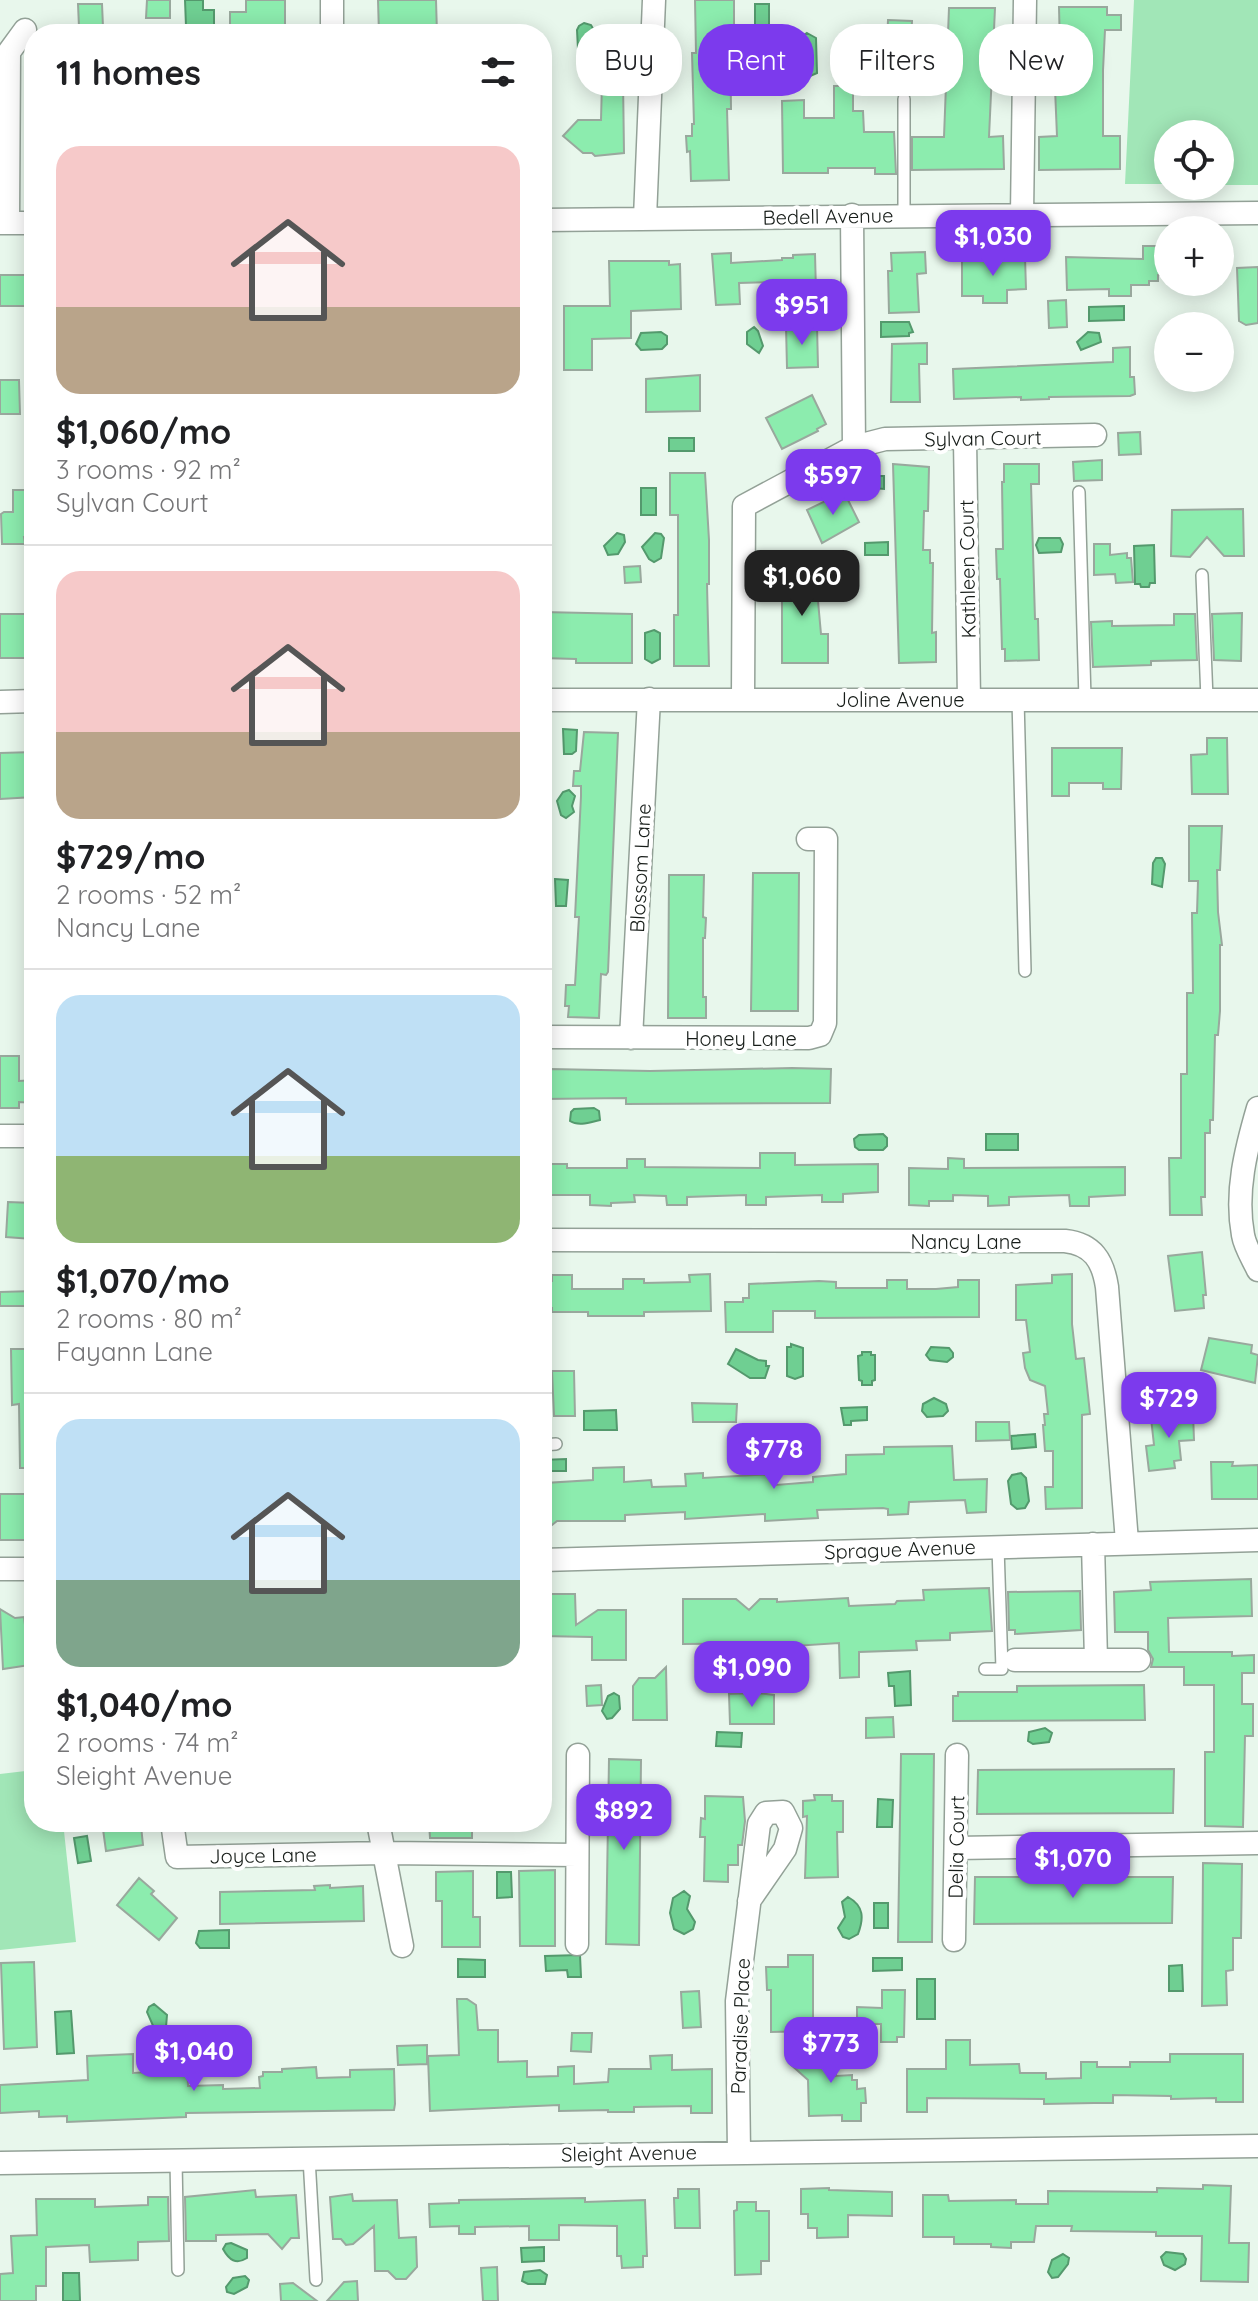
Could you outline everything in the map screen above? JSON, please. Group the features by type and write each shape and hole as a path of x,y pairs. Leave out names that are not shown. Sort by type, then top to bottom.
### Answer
{"street":[{"path":"332,0 332,24"},
{"path":"645,218 654,0"},
{"path":"1022,214 1025,0"},
{"path":"4,223 9,52 24,31"},
{"name":"Bedell Avenue","path":"552,220 1258,213"},
{"path":"852,215 854,447"},
{"name":"Sylvan Court","path":"743,699 744,506 854,447 885,439 1095,435"},
{"name":"Kathleen Court","path":"965,439 969,699"},
{"name":"Blossom Lane","path":"631,1038 649,699"},
{"name":"Joline Avenue","path":"552,700 1258,700"},
{"path":"0,702 24,701"},
{"name":"Honey Lane","path":"552,1037 809,1038 820,1035 825,1023 826,839 808,839"},
{"path":"1258,1108 1244,1164 1240,1202 1243,1237 1258,1270"},
{"path":"0,1136 24,1136"},
{"name":"Nancy Lane","path":"552,1240 1065,1241 1085,1246 1101,1262 1107,1287 1127,1542"},
{"name":"Sprague Avenue","path":"552,1560 1258,1540"},
{"path":"1093,1544 1096,1660"},
{"path":"0,1569 24,1569"},
{"path":"1015,1660 1139,1660"},
{"path":"577,1944 578,1755"},
{"name":"Delia Court","path":"954,1940 957,1755"},
{"name":"Joyce Lane","path":"173,1832 177,1857 384,1853"},
{"path":"380,1832 402,1946"},
{"path":"956,1848 1258,1843"},
{"path":"384,1853 577,1855"},
{"name":"Paradise Place","path":"739,2152 736,2022 749,1901"},
{"name":"Sleight Avenue","path":"0,2163 1258,2146"}],"lane":[{"path":"904,99 904,215"},
{"path":"1079,492 1085,699"},
{"path":"1202,575 1207,699"},
{"path":"1018,699 1025,971"},
{"path":"552,1444 556,1444"},
{"path":"985,1669 1002,1669 998,1547"},
{"path":"309,2158 316,2280"},
{"path":"176,2160 178,2270"}],"shaded area":[{"path":"185,0 203,0 203,10 214,10 214,24 186,24"},
{"path":"1134,0 1258,0 1258,185 1234,185 1234,120 1154,120 1154,184 1125,184"},
{"path":"755,4 769,4 769,24 755,24"},
{"path":"814,37 816,38 817,73 814,74"},
{"path":"1124,306 1124,320 1089,321 1089,307"},
{"path":"881,322 909,322 913,332 909,336 881,337"},
{"path":"754,327 763,346 759,353 747,344 747,332"},
{"path":"661,332 667,336 667,344 662,349 641,350 636,344 641,333"},
{"path":"1088,332 1099,333 1101,342 1081,350 1077,342"},
{"path":"669,438 694,438 694,451 669,451"},
{"path":"864,476 884,476 884,489 873,488 871,496 866,496"},
{"path":"641,488 656,488 656,515 641,515"},
{"path":"617,533 624,535 625,542 618,554 608,555 604,546"},
{"path":"655,533 664,538 661,558 654,562 642,547"},
{"path":"1039,538 1060,538 1063,544 1061,552 1039,553 1036,545"},
{"path":"888,542 888,555 865,555 865,543"},
{"path":"1154,545 1155,583 1141,587 1135,584 1134,546"},
{"path":"654,630 660,633 660,659 652,663 645,659 645,633"},
{"path":"563,729 577,730 576,751 572,754 564,754"},
{"path":"569,790 575,796 574,812 566,818 561,815 557,801 563,792"},
{"path":"1156,858 1162,858 1165,864 1162,887 1152,884"},
{"path":"555,879 568,880 566,906 556,906"},
{"path":"594,1108 599,1111 600,1120 581,1124 570,1121 574,1109"},
{"path":"883,1134 887,1138 887,1146 883,1150 859,1150 855,1147 854,1139 859,1135"},
{"path":"986,1134 1018,1134 1018,1150 986,1150"},
{"path":"791,1344 803,1348 803,1376 795,1379 787,1376 787,1347"},
{"path":"931,1347 949,1348 953,1357 947,1362 930,1360 926,1355"},
{"path":"736,1349 766,1361 766,1366 769,1366 765,1378 750,1378 728,1364"},
{"path":"862,1352 875,1355 875,1380 872,1385 862,1385 859,1380 858,1356"},
{"path":"934,1398 946,1404 948,1411 943,1416 927,1417 922,1411 923,1404"},
{"path":"867,1407 867,1420 851,1421 851,1425 844,1425 841,1408"},
{"path":"616,1410 617,1430 584,1430 584,1411"},
{"path":"804,1428 815,1433 816,1451 810,1457 803,1455 799,1449 799,1433"},
{"path":"1035,1434 1036,1447 1012,1449 1011,1436"},
{"path":"566,1459 566,1471 552,1471 552,1460"},
{"path":"1021,1473 1026,1478 1029,1501 1025,1508 1017,1509 1011,1504 1008,1481 1012,1475"},
{"path":"910,1671 911,1705 895,1706 894,1686 889,1686 888,1673"},
{"path":"614,1693 619,1696 620,1709 607,1719 602,1711 608,1696"},
{"path":"1045,1728 1052,1733 1049,1742 1033,1744 1028,1741 1029,1732"},
{"path":"717,1732 742,1733 741,1747 716,1746"},
{"path":"24,1771 24,1832 64,1832 76,1942 0,1950 0,1774"},
{"path":"878,1799 893,1800 892,1827 877,1827"},
{"path":"87,1836 91,1861 78,1863 74,1838"},
{"path":"497,1872 511,1872 512,1897 497,1898"},
{"path":"684,1891 690,1896 687,1909 695,1922 693,1929 684,1934 674,1929 670,1913 673,1898"},
{"path":"848,1897 860,1908 862,1918 858,1934 849,1939 843,1937 838,1928 845,1917 842,1902"},
{"path":"874,1903 888,1903 888,1928 874,1928"},
{"path":"229,1930 229,1948 200,1948 196,1943 199,1931"},
{"path":"580,1955 581,1977 568,1977 567,1970 546,1971 545,1956"},
{"path":"873,1958 902,1958 902,1970 873,1971"},
{"path":"458,1959 485,1960 485,1977 458,1977"},
{"path":"1182,1965 1183,1991 1169,1991 1169,1966"},
{"path":"917,1979 935,1979 935,2019 917,2019"},
{"path":"154,2004 167,2015 166,2027 161,2031 154,2028 147,2012"},
{"path":"71,2011 74,2053 57,2054 55,2012"},
{"path":"231,2243 247,2250 247,2258 239,2261 230,2259 223,2249"},
{"path":"544,2247 544,2261 522,2262 521,2248"},
{"path":"1166,2252 1183,2254 1185,2264 1175,2270 1164,2265 1161,2257"},
{"path":"1063,2254 1069,2258 1068,2264 1058,2277 1052,2278 1048,2272 1052,2260"},
{"path":"540,2270 547,2275 545,2284 522,2281 524,2272"},
{"path":"63,2273 79,2273 80,2301 63,2301"},
{"path":"245,2276 249,2280 247,2287 234,2294 227,2292 226,2287 233,2278"}],"building":[{"path":"147,0 170,0 170,18 146,18"},
{"path":"246,0 285,0 285,24 230,24 230,12 246,12"},
{"path":"378,0 436,0 437,24 379,24"},
{"path":"695,0 734,0 734,24 698,24 698,96 731,96 731,109 727,109 729,180 691,181 686,136 692,136 694,124 692,53 696,53"},
{"path":"78,4 102,4 103,24 79,24"},
{"path":"1059,7 1107,7 1107,15 1121,15 1121,30 1105,30 1103,70 1103,136 1120,136 1120,169 1039,170 1039,137 1057,136 1055,96 1093,96 1093,24 1059,24"},
{"path":"949,8 995,8 994,24 979,24 979,96 991,96 989,137 1003,136 1004,169 912,170 912,137 944,137 946,96 963,96 963,24 948,24"},
{"path":"888,20 912,21 912,24 888,24"},
{"path":"602,96 623,96 624,153 595,156 583,153 563,136 578,120 601,120"},
{"path":"834,96 853,96 853,111 863,111 864,132 894,132 896,174 875,174 875,168 828,168 828,173 783,173 782,101 804,100 804,118 834,118"},
{"path":"1143,246 1154,246 1154,281 1149,281 1149,285 1131,285 1131,296 1109,296 1109,289 1067,290 1066,257 1143,259"},
{"path":"925,252 926,273 917,274 919,312 889,313 891,253"},
{"path":"731,253 731,263 782,260 793,258 793,255 815,254 816,292 797,293 797,301 773,302 772,282 739,283 740,304 716,305 712,254"},
{"path":"980,257 1025,257 1026,289 1007,290 1007,303 983,303 983,296 962,296 962,260 980,260"},
{"path":"609,261 669,261 669,265 680,264 681,309 631,311 631,338 592,339 592,370 564,370 564,306 610,306"},
{"path":"1258,267 1258,323 1246,325 1239,321 1237,268"},
{"path":"0,275 24,275 24,306 0,306"},
{"path":"1066,300 1067,327 1049,328 1048,301"},
{"path":"786,326 817,326 818,367 787,368"},
{"path":"927,343 927,364 919,364 920,402 891,402 892,344"},
{"path":"1130,347 1130,377 1134,377 1135,394 1130,396 954,399 953,369 1113,362 1113,348"},
{"path":"700,375 700,411 646,412 646,379"},
{"path":"0,380 19,380 20,414 0,414"},
{"path":"812,395 826,424 782,449 766,418"},
{"path":"1140,432 1141,454 1119,455 1118,433"},
{"path":"1102,460 1102,480 1074,481 1073,462"},
{"path":"893,464 929,467 923,550 930,550 930,563 933,563 932,633 936,632 936,662 899,663"},
{"path":"1004,464 1039,464 1039,484 1031,484 1039,660 1005,661 1005,649 1002,649 996,549 1003,549"},
{"path":"670,473 705,473 709,540 709,666 674,666 674,615 678,615 678,515 670,515"},
{"path":"13,490 24,490 24,544 2,544 1,514 13,512"},
{"path":"844,492 859,522 822,543 807,510"},
{"path":"1243,509 1244,556 1224,556 1207,537 1190,557 1171,556 1172,510"},
{"path":"1094,544 1110,544 1110,555 1127,553 1127,558 1131,558 1133,582 1116,583 1115,574 1094,575"},
{"path":"640,566 641,582 625,583 624,567"},
{"path":"782,567 815,568 821,634 828,634 828,663 782,663"},
{"path":"552,612 632,614 632,663 576,663 576,659 552,658"},
{"path":"1242,613 1241,661 1214,660 1212,614"},
{"path":"0,614 24,614 24,658 0,658"},
{"path":"1174,614 1195,614 1197,660 1093,667 1091,622 1112,621 1112,626 1174,625"},
{"path":"584,732 618,733 608,972 601,974 599,1018 568,1017 569,1006 565,1006 566,985 575,985 581,786 573,786 574,771 580,771"},
{"path":"1207,738 1227,738 1228,794 1192,794 1191,755 1207,754"},
{"path":"1052,748 1122,748 1121,789 1103,789 1103,783 1069,783 1069,796 1052,796"},
{"path":"24,752 24,798 0,799 0,753"},
{"path":"1189,826 1222,826 1220,870 1217,870 1222,945 1220,1011 1218,1035 1215,1035 1213,1120 1210,1120 1210,1133 1205,1133 1202,1215 1170,1215 1169,1158 1181,1158 1181,1074 1187,1074 1187,993 1193,993 1192,913 1197,913 1198,881 1189,881"},
{"path":"753,873 799,873 798,1011 751,1011"},
{"path":"669,875 704,875 703,997 706,997 706,1018 668,1018"},
{"path":"0,1056 19,1056 19,1081 24,1081 24,1102 19,1102 19,1108 0,1108"},
{"path":"552,1069 831,1069 830,1103 626,1104 626,1098 552,1099"},
{"path":"760,1153 795,1153 795,1165 878,1164 878,1192 843,1194 843,1202 822,1202 822,1195 766,1197 766,1205 746,1205 746,1195 687,1197 687,1205 667,1205 666,1196 634,1195 635,1202 611,1203 611,1206 590,1205 590,1195 552,1195 552,1164 567,1164 567,1168 627,1168 627,1159 645,1159 645,1167 760,1168"},
{"path":"948,1158 964,1159 964,1168 1125,1167 1125,1195 1089,1197 1089,1206 1070,1206 1069,1195 1009,1197 1009,1205 988,1206 988,1196 953,1195 953,1201 929,1201 929,1206 909,1205 909,1168 948,1169"},
{"path":"8,1202 24,1203 24,1238 6,1237"},
{"path":"1202,1252 1206,1295 1203,1295 1204,1308 1175,1311 1168,1256"},
{"path":"710,1274 711,1311 644,1312 644,1316 588,1316 588,1312 552,1312 552,1275 572,1275 572,1289 623,1289 623,1279 644,1279 644,1283 690,1282 689,1275"},
{"path":"1072,1274 1076,1359 1084,1358 1090,1414 1082,1415 1082,1508 1046,1509 1045,1487 1053,1487 1053,1451 1045,1451 1043,1425 1044,1414 1048,1414 1045,1386 1030,1380 1025,1368 1023,1353 1030,1352 1026,1320 1016,1320 1016,1285 1052,1283 1052,1275"},
{"path":"887,1280 907,1280 907,1289 936,1289 958,1287 958,1280 979,1280 979,1317 815,1318 815,1311 773,1311 773,1332 726,1332 725,1302 743,1302 743,1298 749,1298 749,1284 819,1281 836,1282 836,1288 887,1288"},
{"path":"24,1291 24,1306 0,1306 0,1292"},
{"path":"1209,1338 1252,1345 1251,1353 1258,1355 1255,1383 1201,1370"},
{"path":"11,1349 24,1349 24,1468 20,1468 19,1404 12,1405"},
{"path":"552,1371 574,1371 575,1416 554,1416"},
{"path":"692,1403 737,1404 736,1422 693,1422"},
{"path":"1193,1413 1194,1440 1179,1441 1181,1460 1174,1461 1175,1468 1149,1471 1146,1446 1154,1445 1151,1418"},
{"path":"976,1422 1009,1422 1010,1440 976,1441"},
{"path":"952,1446 954,1480 987,1479 986,1512 967,1513 965,1500 909,1502 908,1514 888,1515 888,1509 883,1508 817,1510 818,1518 765,1521 765,1514 685,1519 685,1512 625,1515 625,1521 557,1521 552,1525 552,1483 593,1480 593,1468 624,1467 624,1482 651,1480 652,1487 686,1486 685,1474 703,1473 703,1478 775,1474 776,1485 813,1482 813,1477 846,1474 846,1455 884,1454 884,1447"},
{"path":"1211,1462 1233,1462 1232,1466 1258,1465 1258,1499 1212,1499"},
{"path":"0,1494 24,1494 24,1540 0,1540"},
{"path":"1251,1579 1252,1616 1168,1618 1169,1652 1254,1655 1254,1673 1242,1673 1242,1704 1253,1704 1253,1736 1245,1736 1243,1827 1205,1826 1205,1752 1214,1752 1214,1685 1184,1685 1184,1667 1151,1667 1153,1659 1148,1650 1148,1632 1115,1632 1114,1592 1151,1590 1150,1582"},
{"path":"989,1588 992,1631 950,1633 950,1640 916,1641 917,1650 859,1652 859,1677 840,1678 839,1643 794,1646 794,1643 683,1644 683,1599 736,1599 749,1610 760,1599 777,1599 777,1602 848,1598 849,1606 895,1604 897,1601 924,1600 923,1590"},
{"path":"1080,1591 1081,1630 1015,1634 1015,1630 1009,1630 1008,1592"},
{"path":"552,1594 575,1594 576,1625 598,1610 626,1610 626,1660 592,1660 592,1637 552,1636"},
{"path":"0,1609 15,1618 24,1617 24,1666 3,1669"},
{"path":"666,1667 667,1720 633,1720 633,1686 639,1678 655,1678"},
{"path":"601,1685 602,1705 587,1706 586,1686"},
{"path":"1144,1685 1145,1720 953,1721 953,1696 958,1696 958,1692 1017,1692 1017,1686"},
{"path":"729,1694 774,1695 774,1724 730,1724"},
{"path":"893,1717 894,1737 866,1738 866,1718"},
{"path":"901,1754 934,1754 932,1942 898,1942"},
{"path":"609,1759 641,1760 639,1945 606,1944"},
{"path":"1174,1769 1173,1813 977,1814 978,1770"},
{"path":"814,1795 832,1795 832,1801 843,1801 843,1832 837,1832 838,1877 805,1878 807,1816 803,1817 803,1801 815,1800"},
{"path":"705,1796 743,1797 745,1821 742,1845 738,1845 738,1865 728,1865 728,1882 704,1881 705,1837 700,1837 701,1818 705,1819"},
{"path":"103,1832 142,1832 143,1845 106,1851"},
{"path":"430,1832 472,1832 472,1838 430,1838"},
{"path":"1203,1863 1242,1864 1241,1938 1233,1938 1233,1970 1226,1971 1227,2005 1202,2006"},
{"path":"555,1870 555,1946 520,1946 519,1871"},
{"path":"473,1871 473,1917 480,1917 480,1947 442,1947 442,1901 436,1901 436,1872"},
{"path":"975,1877 1173,1877 1172,1923 974,1924"},
{"path":"139,1878 177,1918 159,1940 117,1905"},
{"path":"330,1885 330,1888 363,1886 364,1921 220,1924 220,1892 315,1890 314,1886"},
{"path":"788,1955 813,1955 813,2031 771,2032 771,1990 767,1990 766,1967 788,1967"},
{"path":"34,1962 37,2047 4,2049 1,1963"},
{"path":"882,1990 905,1990 904,2037 897,2037 897,2042 881,2042 881,2024 857,2024 857,2007 882,2008"},
{"path":"699,1991 701,2027 683,2028 681,1992"},
{"path":"457,1999 467,1999 476,2005 478,2030 498,2030 498,2062 527,2061 527,2077 558,2076 558,2067 574,2066 574,2084 608,2082 609,2069 651,2069 650,2056 672,2055 672,2070 712,2069 712,2113 691,2113 691,2106 634,2107 634,2112 559,2111 559,2105 430,2111 428,2056 459,2055"},
{"path":"572,2033 592,2033 591,2052 571,2051"},
{"path":"819,2035 836,2035 836,2076 852,2075 852,2080 857,2080 857,2089 865,2088 866,2103 861,2103 861,2121 842,2121 842,2115 809,2116 808,2080 790,2064 819,2063"},
{"path":"946,2040 970,2040 970,2065 1019,2064 1020,2073 1046,2073 1046,2079 1081,2078 1081,2062 1097,2062 1097,2067 1130,2067 1130,2062 1170,2062 1170,2054 1243,2054 1243,2102 1216,2102 1216,2098 1113,2095 1113,2103 1044,2104 1044,2099 927,2098 927,2112 907,2112 907,2069 946,2069"},
{"path":"427,2045 427,2064 398,2065 397,2046"},
{"path":"133,2054 133,2073 167,2071 167,2062 187,2061 188,2086 223,2085 223,2089 260,2088 259,2077 263,2076 263,2072 282,2072 282,2069 316,2067 317,2078 350,2077 350,2070 394,2069 394,2110 186,2113 186,2117 67,2122 67,2116 39,2117 39,2111 0,2113 0,2085 88,2080 87,2056"},
{"path":"1203,2185 1231,2186 1229,2243 1249,2243 1248,2282 1201,2281 1202,2236 1071,2231 1072,2226 1036,2226 1034,2242 1011,2242 1011,2248 991,2247 991,2244 954,2244 954,2237 923,2237 923,2195 948,2195 949,2201 1016,2200 1016,2204 1048,2204 1048,2191 1157,2192 1157,2188 1203,2189"},
{"path":"678,2189 699,2189 700,2228 675,2228 674,2198 678,2198"},
{"path":"801,2189 892,2192 892,2216 848,2215 848,2237 817,2238 817,2228 808,2228 808,2214 801,2214"},
{"path":"255,2190 256,2197 296,2195 299,2238 291,2238 282,2249 268,2234 216,2235 216,2241 186,2241 185,2197"},
{"path":"352,2194 353,2201 397,2200 399,2238 416,2237 417,2267 406,2279 396,2279 388,2271 375,2271 374,2226 353,2244 346,2245 341,2239 333,2239 330,2197"},
{"path":"148,2197 168,2197 169,2241 138,2242 138,2260 90,2262 89,2245 46,2247 46,2286 36,2286 36,2301 0,2301 0,2274 13,2273 11,2236 37,2235 36,2199 95,2199 95,2207 148,2205"},
{"path":"585,2198 585,2202 645,2200 647,2256 643,2256 643,2267 622,2268 621,2256 617,2256 617,2226 559,2225 559,2240 529,2240 529,2226 475,2227 475,2234 459,2234 459,2226 430,2227 429,2204 459,2203 459,2200"},
{"path":"737,2202 756,2202 756,2211 769,2211 769,2261 761,2261 761,2274 735,2275 734,2211 737,2210"},
{"path":"497,2267 498,2301 483,2301 481,2268"},
{"path":"357,2281 358,2301 327,2301 344,2282"},
{"path":"293,2283 317,2301 281,2301 280,2284"}]}
